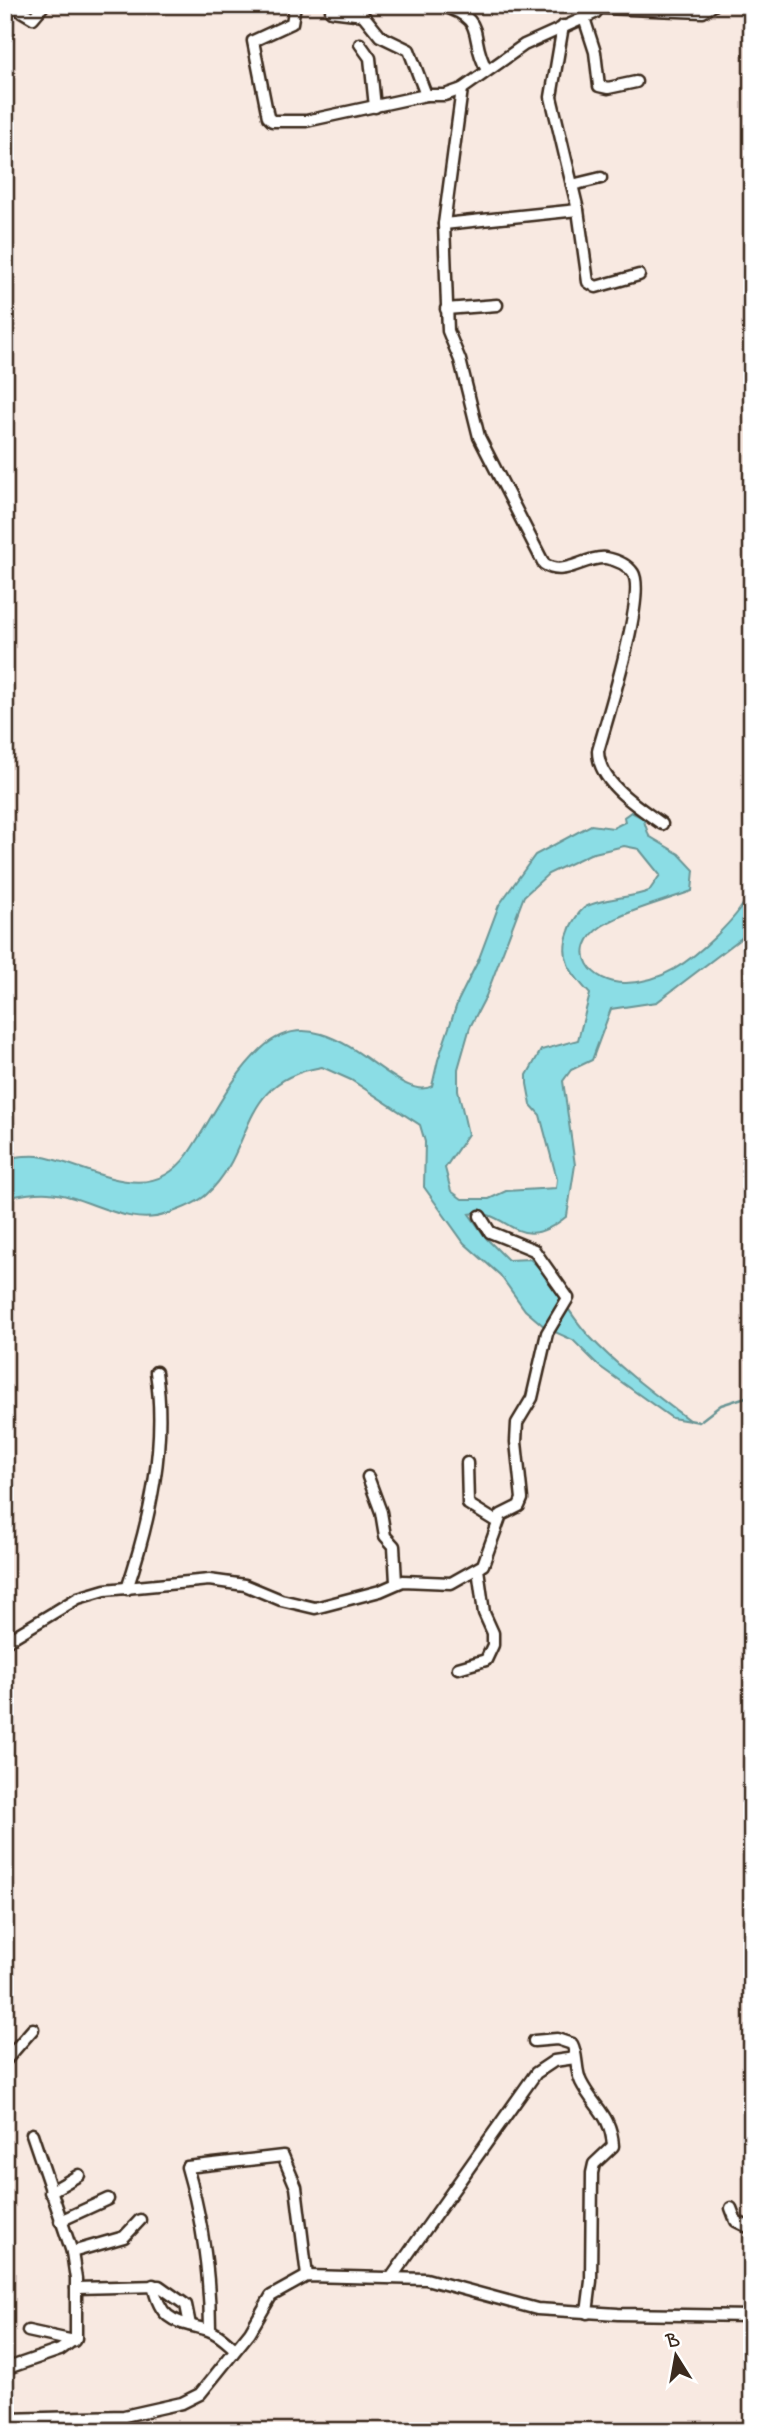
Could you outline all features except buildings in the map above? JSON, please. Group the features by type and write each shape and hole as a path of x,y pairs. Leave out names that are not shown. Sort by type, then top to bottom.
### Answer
{"street":[{"path":"11,5 33,18 44,5"},
{"path":"295,5 292,23 253,41 270,120 287,124 426,95 445,95 462,89 524,45 584,18 603,6 703,12 714,5"},
{"path":"441,5 462,12 472,22 478,37 479,57 487,70"},
{"path":"331,10 363,15 380,36 409,50 426,95"},
{"path":"584,18 595,52 598,86 608,88 636,82"},
{"path":"563,26 551,97 578,210 590,286 639,275"},
{"path":"360,44 370,58 376,107"},
{"path":"462,89 444,224 446,309 450,341 460,360 479,437 544,564 561,569 597,558 609,559 623,563 634,574 638,588 629,635 598,751 598,762 632,803 662,824"},
{"path":"572,185 601,178"},
{"path":"444,224 578,210"},
{"path":"446,309 496,305"},
{"path":"5,1642 78,1598 105,1590 209,1580 246,1586 281,1600 315,1608 380,1591 396,1582 450,1583 478,1569 486,1561 501,1515 519,1506 522,1499 516,1432 532,1398 547,1333 568,1303 564,1292 534,1250 491,1232 480,1216"},
{"path":"127,1589 141,1547 159,1446 161,1413 156,1372"},
{"path":"467,1463 468,1504 497,1522"},
{"path":"368,1477 381,1512 385,1536 394,1546 396,1582"},
{"path":"458,1668 486,1660 493,1645 478,1569"},
{"path":"5,2061 33,2029"},
{"path":"534,2041 551,2038 568,2042 574,2048 581,2082 609,2120 614,2146 594,2164 592,2173 591,2281 587,2313"},
{"path":"391,2278 536,2073 554,2062 575,2058"},
{"path":"32,2134 72,2252 76,2288 74,2341"},
{"path":"210,2330 203,2231 194,2182 187,2166 283,2156 296,2187 307,2276"},
{"path":"50,2192 79,2175"},
{"path":"60,2221 108,2199"},
{"path":"731,2208 736,2221 752,2229"},
{"path":"72,2252 124,2237 140,2220"},
{"path":"5,2419 124,2416 182,2403 200,2394 250,2332 271,2296 307,2276 436,2281 522,2306 587,2313 752,2315"},
{"path":"76,2288 153,2285 186,2305 190,2325"},
{"path":"153,2285 165,2315 210,2330 235,2349"},
{"path":"28,2331 74,2341"},
{"path":"5,2369 60,2350 74,2341"}],"water":[{"path":"631,812 643,818 649,836 679,854 694,870 692,891 634,911 602,926 591,935 585,955 587,964 594,972 613,982 626,983 652,979 675,969 696,954 727,925 741,907 752,885 752,930 657,1002 611,1009 592,1060 571,1070 563,1081 575,1165 567,1216 550,1228 524,1232 494,1217 469,1214 487,1239 508,1260 530,1259 601,1348 690,1421 672,1418 599,1366 573,1340 546,1328 525,1310 500,1275 464,1243 424,1187 425,1142 420,1125 351,1080 322,1067 294,1075 274,1086 251,1119 222,1177 206,1195 182,1209 152,1217 137,1217 63,1195 37,1193 5,1198 5,1158 38,1156 136,1182 155,1179 172,1171 188,1154 239,1073 261,1049 286,1034 311,1032 335,1039 399,1080 417,1088 432,1086 458,1001 478,961 499,905 535,855 591,825 613,828 625,822 624,817","holes":["624,846 639,849 660,875 649,891 590,905 575,919 566,941 566,958 573,973 590,994 578,1040 541,1050 527,1075 531,1105 540,1115 557,1179 556,1188 506,1191 489,1199 462,1199 451,1191 445,1168 468,1134 458,1090 458,1069 470,1027 486,996 524,896 548,874 590,854"]}],"waterway":[{"path":"689,1420 699,1422 721,1405 752,1395"}]}
